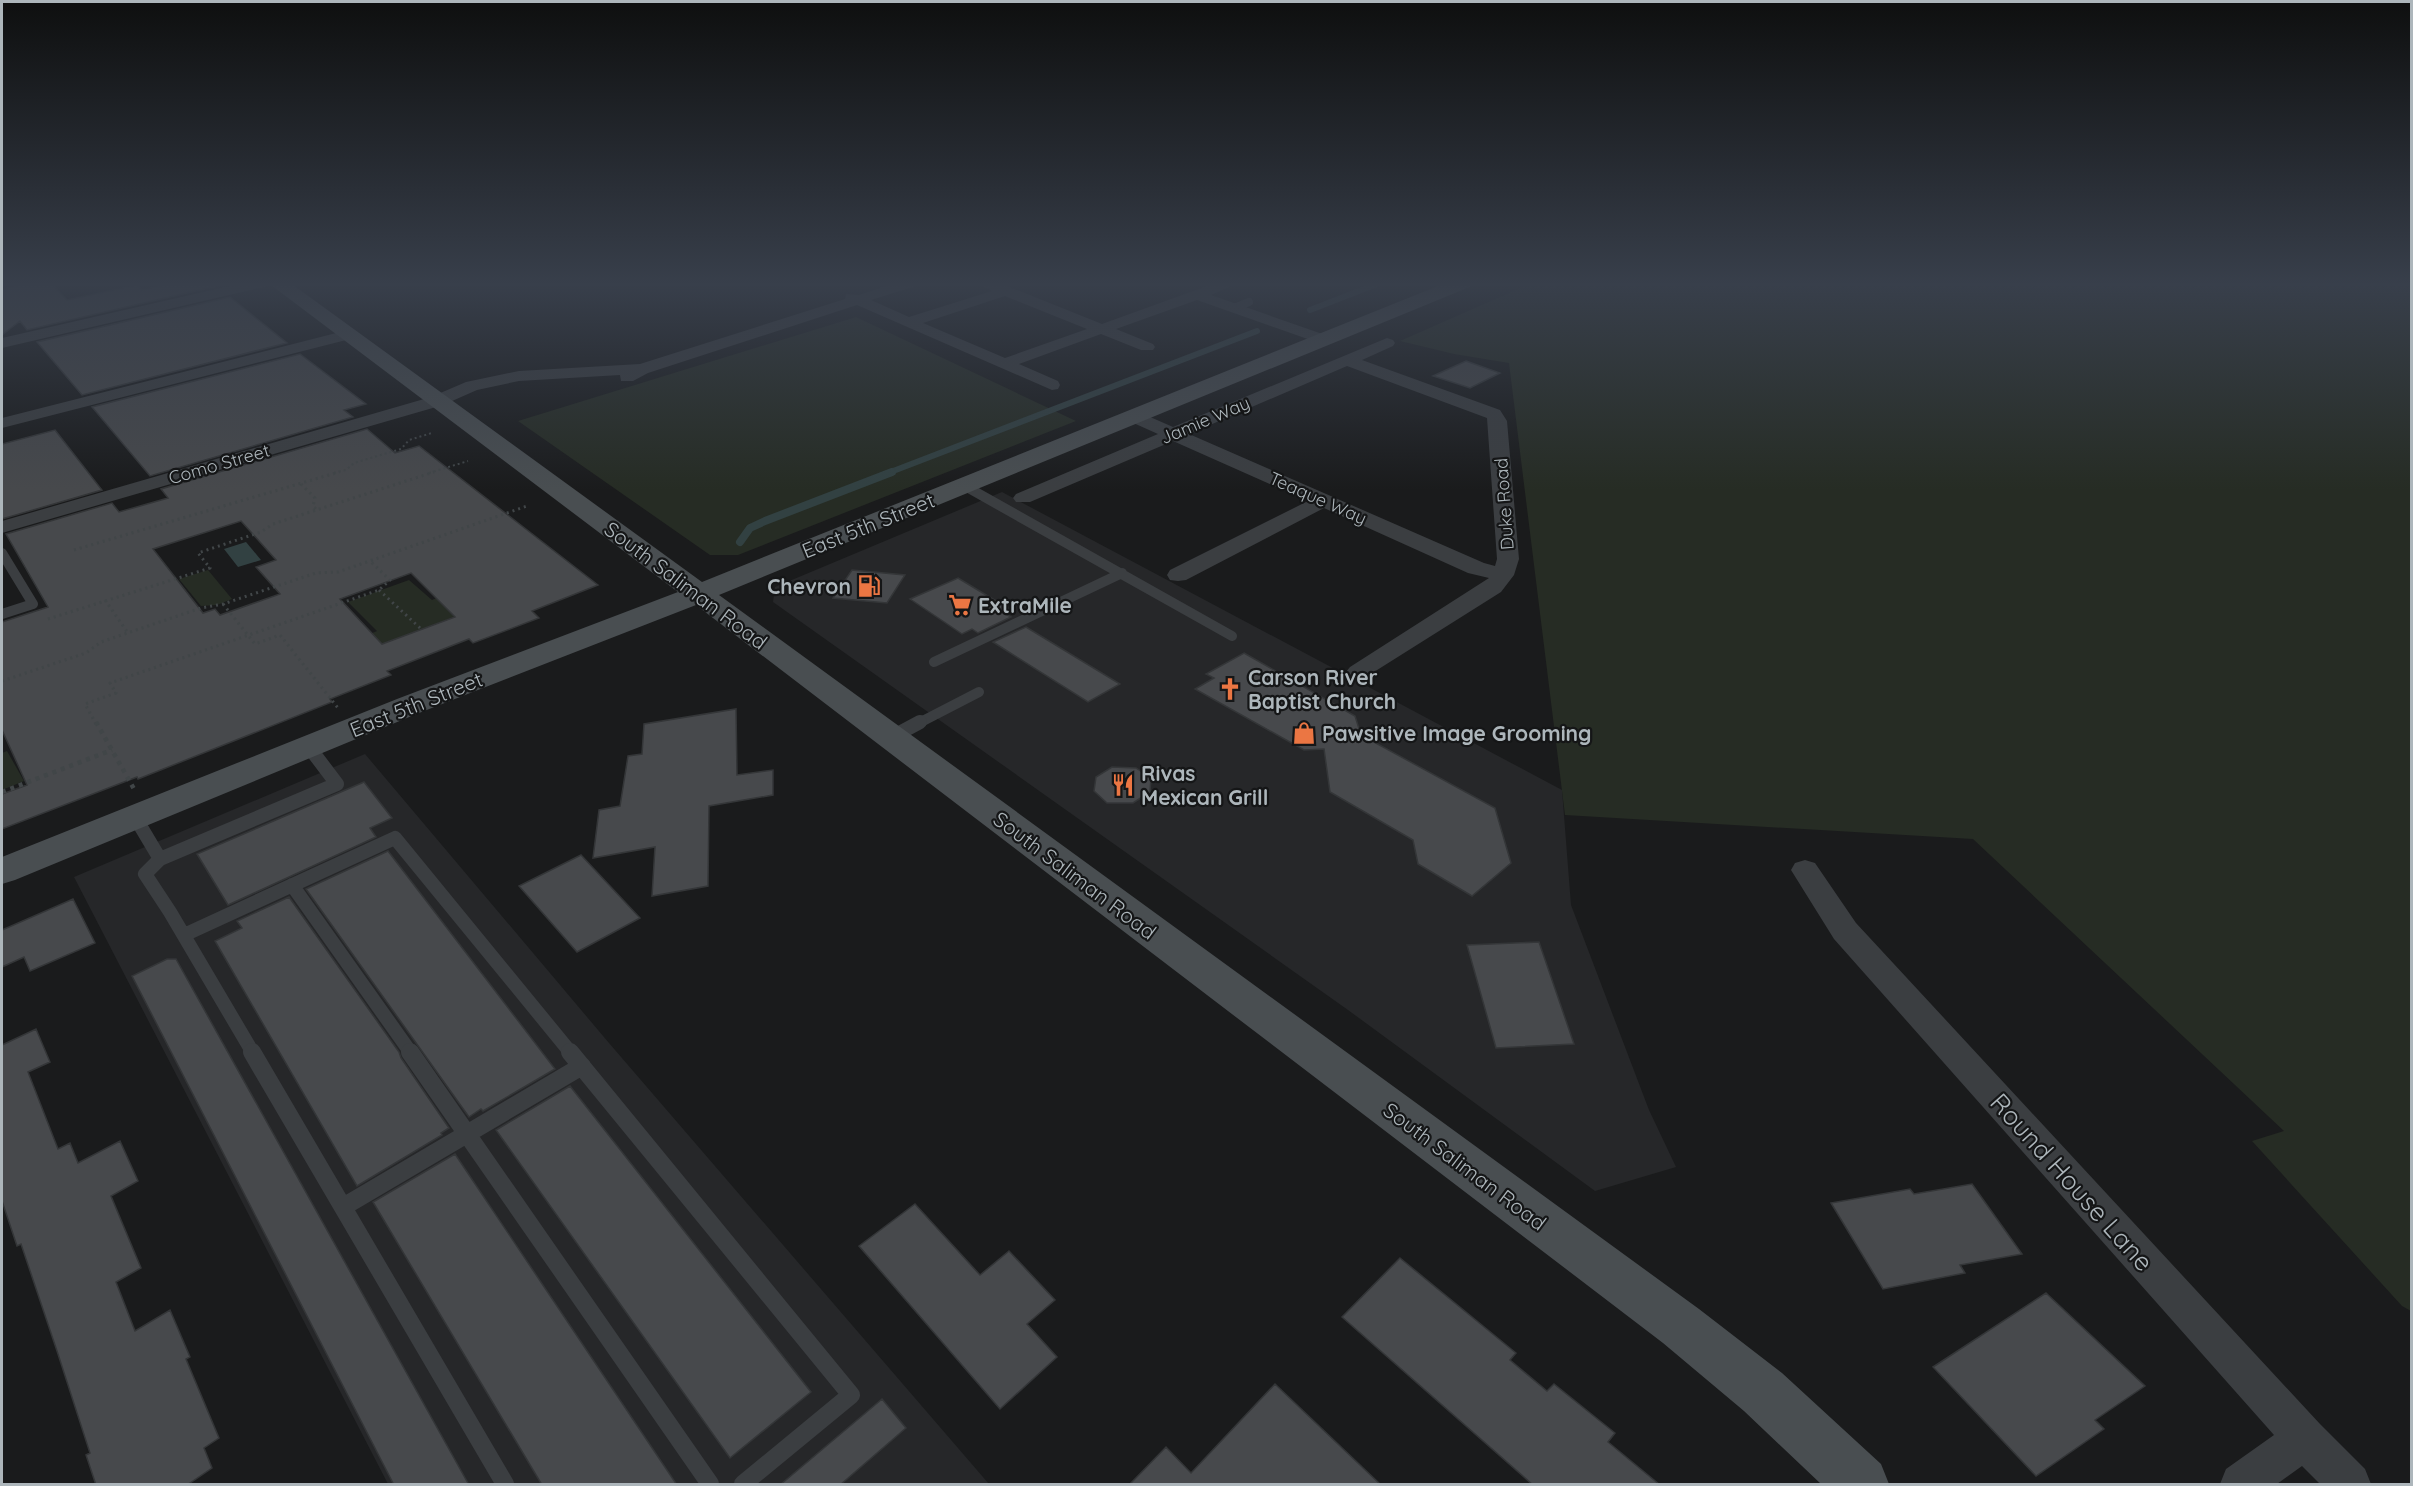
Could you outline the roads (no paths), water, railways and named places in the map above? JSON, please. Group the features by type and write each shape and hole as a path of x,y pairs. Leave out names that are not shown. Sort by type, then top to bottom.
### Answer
{"main road":[{"name":"South Saliman Road","path":"370,351 1681,1326 1763,1392 1861,1485"},
{"name":"East 5th Street","path":"2,872 137,807 309,747 1297,351"}],"street":[{"path":"2,423 284,351"},
{"name":"Como Street","path":"2,527 437,401 516,385 577,377 615,380 693,351"},
{"path":"975,351 1052,385"},
{"path":"1004,364 1039,351"},
{"name":"Jamie Way","path":"1023,498 1367,351"},
{"name":"Duke Road","path":"1347,360 1494,414 1498,421 1508,559 1503,575 1493,587 1358,672"},
{"name":"Teaque Way","path":"1135,417 1476,568 1503,575"},
{"path":"1178,575 1324,500"},
{"name":"Round House Lane","path":"1805,870 1845,931 2305,1439 2350,1485"},
{"path":"2241,1485 2305,1439"}],"lane":[{"path":"965,486 1232,636"},
{"path":"2,554 33,604 2,615"},
{"path":"934,662 1122,573"},
{"path":"891,737 979,692"},
{"path":"309,747 337,784 160,860 145,874 184,935 505,1485"},
{"path":"137,807 160,860"},
{"path":"184,935 395,838 851,1395 743,1485"},
{"path":"292,885 468,1134 710,1485"},
{"path":"343,1207 582,1066"}],"waterway":[{"path":"888,473 1204,351"},
{"path":"740,542 750,528 765,521 892,472"}],"place":[{"name":"Chevron","path":"869,586"},
{"name":"ExtraMile","path":"960,605"},
{"name":"Carson River Baptist Church","path":"1230,689"},
{"name":"Pawsitive Image Grooming","path":"1304,733"},
{"name":"Rivas Mexican Grill","path":"1123,785"}]}
